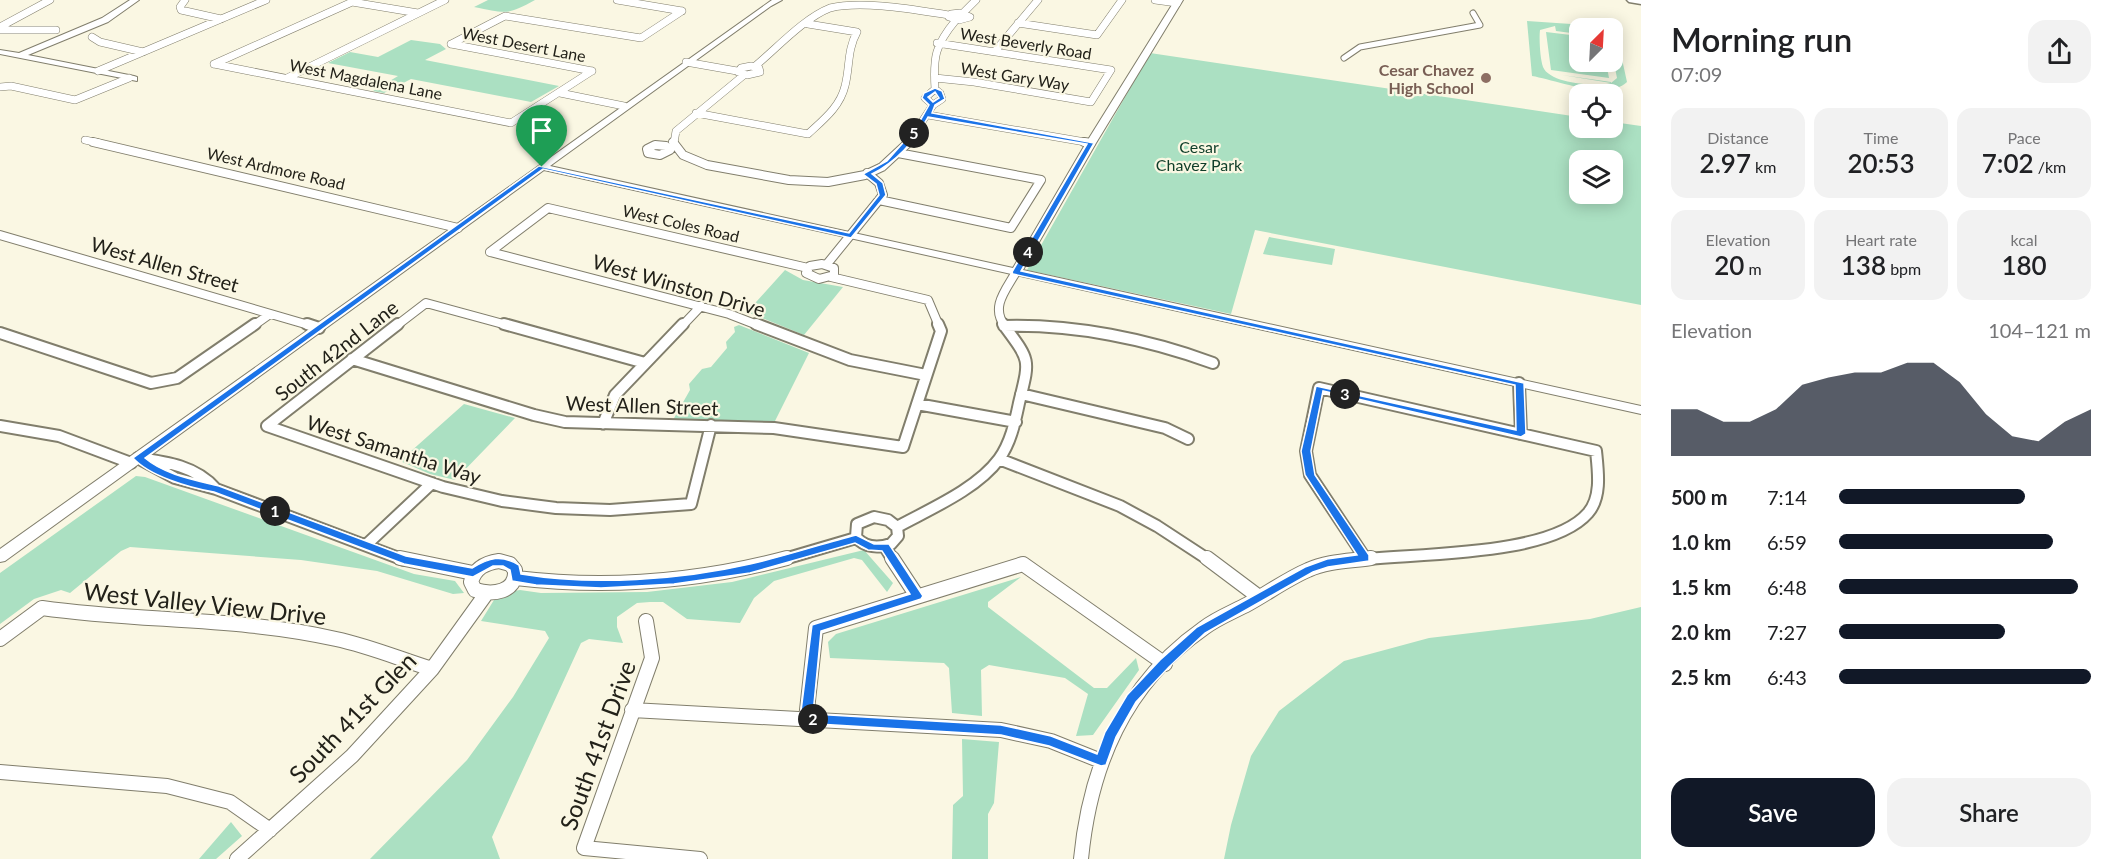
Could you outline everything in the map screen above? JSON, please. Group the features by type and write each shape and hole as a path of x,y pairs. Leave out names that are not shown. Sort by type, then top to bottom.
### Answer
{"main road":[{"path":"1632,0 1641,1"}],"street":[{"path":"0,28 50,0"},
{"path":"22,55 105,20 135,0"},
{"path":"186,0 180,7 181,10 221,19"},
{"path":"98,71 266,0"},
{"path":"287,78 445,0"},
{"name":"West Desert Lane","path":"560,93 592,71 451,44 505,16 641,38 682,11 617,0"},
{"path":"688,60 741,71 760,72 754,67 830,8 848,4 872,3 949,15 963,13 976,0"},
{"path":"995,51 1038,0"},
{"path":"1018,23 1097,35 1122,0"},
{"path":"897,527 953,497 999,459 1016,422 1028,365 1023,351 998,317 998,304 1091,143 1178,2 1155,0"},
{"path":"0,557 771,1"},
{"name":"West Magdalena Lane","path":"418,13 352,2 214,64 511,123 560,93"},
{"path":"949,15 956,20 970,17 963,13"},
{"path":"1344,58 1360,47 1480,25 1473,13"},
{"path":"935,90 934,56 937,43 956,20"},
{"path":"696,113 808,134 831,110 842,94 847,55 857,32 808,24"},
{"path":"0,28 56,30"},
{"path":"92,37 100,42 144,52"},
{"name":"West Beverly Road","path":"937,43 1112,70 1091,102"},
{"path":"0,52 132,79"},
{"path":"741,71 676,130 673,136 673,148 697,162 779,180 834,180 867,174 889,162 928,115 932,104 942,99 940,93 935,90"},
{"name":"West Gary Way","path":"934,78 974,82 1091,102"},
{"path":"2,86 75,100 132,79"},
{"path":"932,104 925,98 935,90"},
{"path":"560,93 624,105"},
{"path":"928,115 1091,143"},
{"name":"West Ardmore Road","path":"85,140 458,228"},
{"path":"879,200 1011,228 1041,180 898,153"},
{"path":"542,167 1641,410"},
{"path":"831,277 835,270 827,264 883,195 881,186 867,174"},
{"name":"West Coles Road","path":"490,252 548,208 807,268 827,264"},
{"name":"West Allen Street","path":"0,235 319,328"},
{"name":"West Winston Drive","path":"490,252 729,314 850,360 927,375"},
{"name":"West Coles Road","path":"807,268 806,273 811,277 823,279 831,277 928,300 941,331 927,375"},
{"name":"South 42nd Lane","path":"267,426 426,303 645,363"},
{"path":"603,424 615,395 701,306"},
{"path":"0,333 151,382 165,382 177,378 270,314"},
{"path":"1004,326 1039,324 1083,329 1194,355 1213,363"},
{"name":"West Allen Street","path":"352,359 534,415 565,422 711,425 826,434 903,447 917,405"},
{"path":"927,375 917,405 1016,422"},
{"path":"1520,383 1521,434"},
{"path":"1082,859 1090,797 1110,736 1132,699 1165,663 1201,630 1309,569 1327,563 1512,546 1558,534 1586,515 1598,493 1596,451 1319,388 1306,451 1310,475 1365,558"},
{"path":"1021,394 1165,428 1188,439"},
{"name":"West Samantha Way","path":"267,426 432,483 475,495 523,504 585,510 658,508 691,504 711,425"},
{"path":"0,426 59,436 135,460 150,468 200,486 216,489 404,560 473,573"},
{"path":"999,459 1111,502 1136,515 1209,559 1259,597"},
{"path":"366,545 432,483"},
{"path":"868,518 881,518 897,527 896,541 885,547 872,548 856,538 854,534 857,524 868,518"},
{"path":"516,578 601,584 674,580 750,568 856,538"},
{"path":"885,547 917,596"},
{"path":"491,562 505,562 515,568 516,578 508,588 486,594 472,586 471,577 473,573 491,562"},
{"path":"806,719 816,628 1023,564 1165,663"},
{"name":"South 41st Glen","path":"237,859 352,756 432,669 486,594"},
{"name":"West Valley View Drive","path":"0,639 42,608 99,616 188,619 257,626 337,639 432,669"},
{"name":"South 41st Drive","path":"646,621 652,658 584,848 699,859"},
{"path":"632,710 1001,730 1051,741 1101,761"},
{"path":"0,772 167,786 230,802 270,830"}],"green space":[{"path":"488,0 535,0 518,9 506,12 474,7"},
{"path":"1527,21 1569,24 1569,33 1556,31 1555,26 1540,30 1543,67 1547,73 1564,81 1585,84 1569,85 1532,76"},
{"path":"1546,32 1569,35 1569,72 1608,72 1609,78 1551,70"},
{"path":"411,40 440,44 446,49 425,60 559,86 531,102 411,79 384,93 373,91 398,76 328,63 350,52 378,57"},
{"name":"Cesar Chavez Park","path":"1150,53 1569,116 1569,138 1623,138 1623,123 1641,126 1641,305 1255,230 1231,314 1027,270"},
{"path":"1623,64 1627,82 1623,84 1604,84 1611,83 1617,78 1616,72 1623,72"},
{"path":"1562,75 1611,82 1611,83"},
{"path":"1269,237 1335,249 1332,265 1263,254"},
{"path":"785,270 803,280 843,287 804,335 747,312"},
{"path":"739,325 809,353 774,423 673,420 690,390 689,384 702,369 711,367 727,348 726,342 735,332 734,327"},
{"path":"464,404 515,418 455,480 430,474 400,461"},
{"path":"136,476 145,477 414,574 455,581 464,593 453,594 377,571 301,560 130,547 121,551 70,593 61,590 34,599 0,624 0,573"},
{"path":"864,550 893,583 887,592 862,560 854,558 774,581 754,598 740,623 687,619 663,602 637,603 617,617 617,627 623,643 589,639 581,643 492,837 500,859 370,859 467,760 513,697 549,638 545,631 481,621 494,600 508,592 520,590 541,593 647,592 732,582"},
{"path":"1021,577 988,602 988,607 1094,688 1107,688 1136,658 1139,670 1093,735 1076,736 1088,694 1065,678 989,665 981,670 982,716 952,713 949,668 944,663 830,658 828,642 836,634"},
{"path":"1641,607 1641,859 1224,859 1231,825 1251,756 1279,711 1344,661 1429,638 1590,619"},
{"path":"962,739 999,742 994,803 988,814 988,859 952,859 953,805 963,796"},
{"path":"231,822 242,836 216,859 199,859"}],"place":[{"name":"Cesar Chavez High School","path":"1486,78"}],"route":[{"path":"542,167 138,458 150,468 200,486 216,489 404,560 473,573 484,564 499,561 511,564 517,573 516,578 536,581 601,584 674,580 750,568 822,550 856,538 865,546 885,547 917,596 816,628 806,719 1001,730 1051,741 1101,761 1110,736 1132,699 1165,663 1201,630 1309,569 1327,563 1365,558 1310,475 1306,451 1319,388 1521,434 1520,383 1016,272 1091,143 928,115 932,104 942,99 940,93 935,90 927,94 925,98 932,104 928,115 895,157 867,174 879,183 883,195 851,236 542,167"}]}
